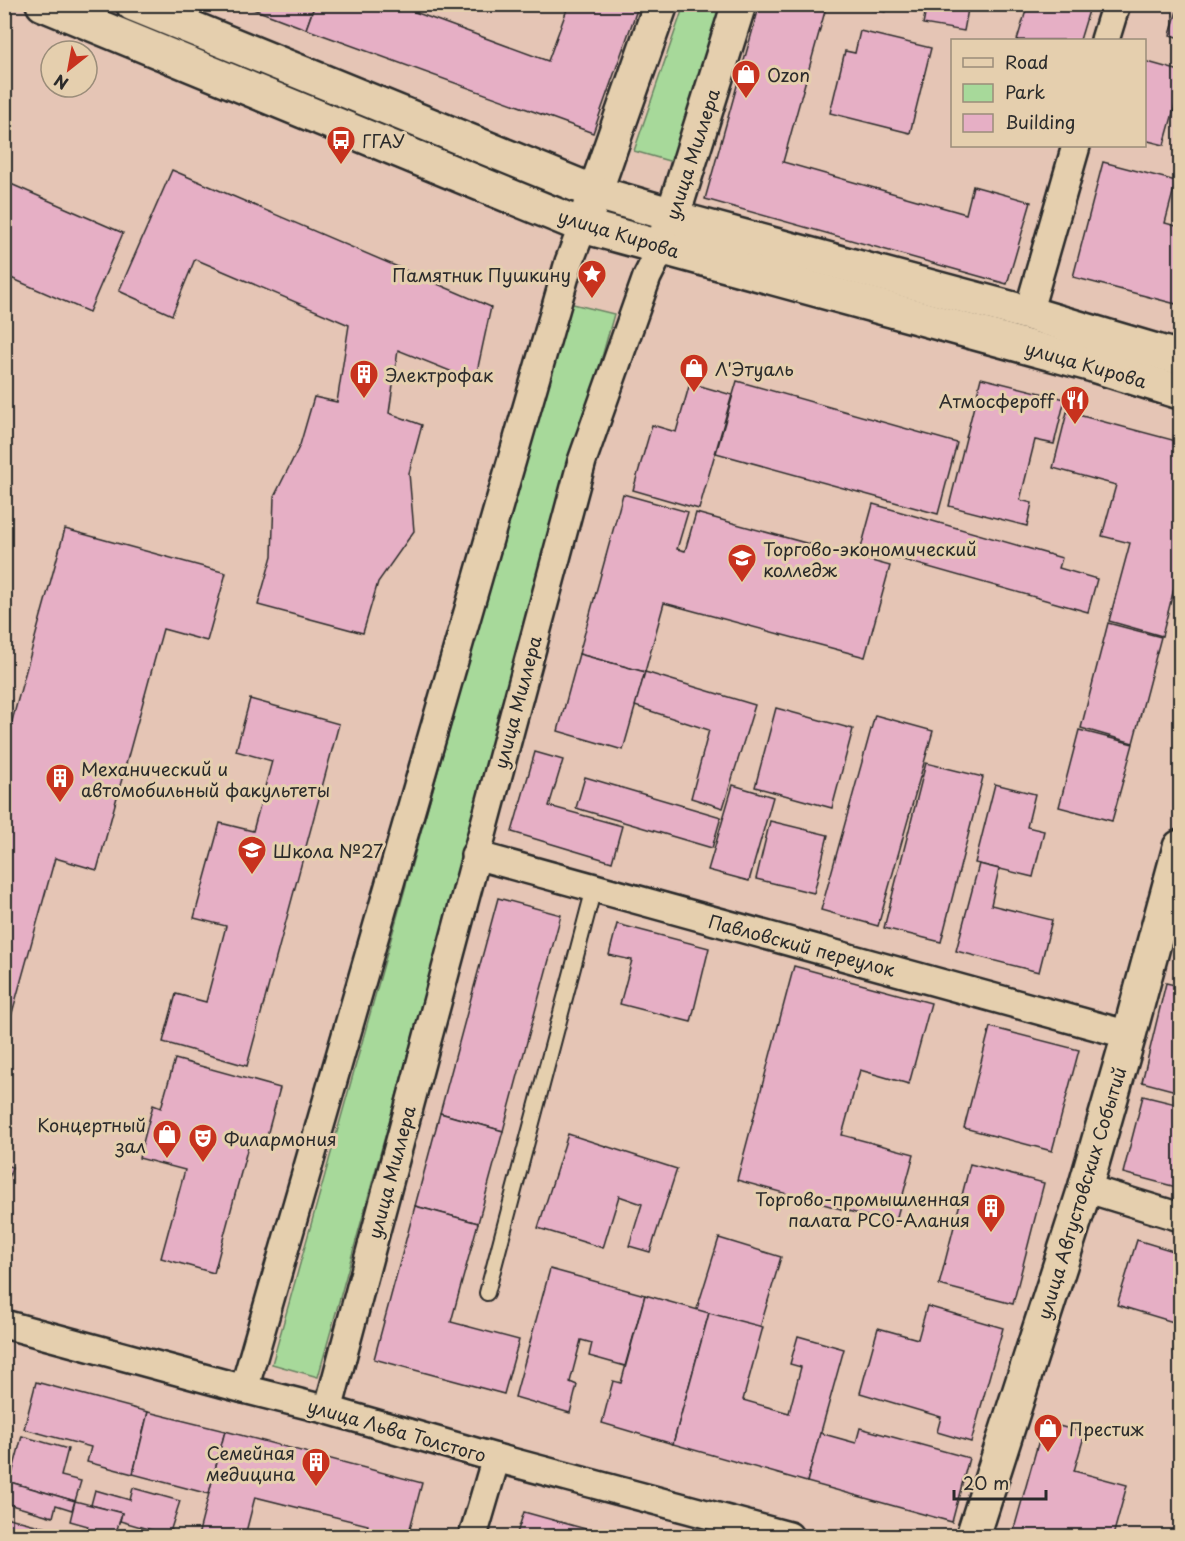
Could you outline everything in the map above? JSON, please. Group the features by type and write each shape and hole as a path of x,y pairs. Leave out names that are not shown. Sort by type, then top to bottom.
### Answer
{"main road":[{"name":"улица Кирова","path":"43,4 583,226 1093,365 1180,392"},
{"path":"583,226 661,4"},
{"name":"улица Миллера","path":"662,247 739,4"},
{"name":"улица Кирова","path":"137,5 594,192 673,215 689,222 1028,313 1180,358"},
{"name":"улица Августовских Событий","path":"973,1536 1085,1188 1180,847"}],"street":[{"path":"1105,39 1116,4"},
{"path":"1028,313 1076,147"},
{"path":"244,1389 569,262 583,226"},
{"name":"улица Миллера","path":"328,1410 582,461 647,277 662,247"},
{"name":"Павловский переулок","path":"475,855 1129,1035"},
{"path":"1085,1188 1180,1216"},
{"name":"улица Льва Толстого","path":"4,1324 789,1536"},
{"path":"472,1536 496,1458"}],"lane":[{"path":"487,1293 594,888"}],"green space":[{"path":"684,5 724,5 676,163 634,151"},
{"path":"569,303 614,314 318,1377 272,1364"}],"building":[{"path":"240,4 315,4 306,29"},
{"path":"315,4 393,4 548,61 569,4 639,4 593,133 306,29"},
{"path":"760,4 827,4 783,162 966,214 973,186 1031,202 1007,284 705,199"},
{"path":"852,4 887,4 885,12 851,6"},
{"path":"927,4 969,4 964,31 923,24"},
{"path":"1028,4 1091,4 1080,39 1017,39"},
{"path":"1180,4 1180,38 1170,35"},
{"path":"860,31 931,48 910,133 830,113 845,51 855,53"},
{"path":"1146,62 1180,71 1180,88 1164,145 1146,140"},
{"path":"1103,162 1176,181 1165,223 1180,227 1180,285 1176,304 1073,277"},
{"name":"Электрофак","path":"172,170 491,307 475,381 398,350 389,413 422,425 409,473 414,531 378,582 363,633 258,605 272,556 274,497 300,445 314,397 337,402 349,325 195,259 172,315 119,291"},
{"path":"4,181 123,233 89,312 4,275"},
{"path":"981,378 1065,399 1054,444 1035,440 1020,500 1032,503 1027,526 949,506"},
{"path":"737,381 957,443 938,514 716,453"},
{"path":"690,383 732,395 699,509 633,490 652,425 676,432"},
{"path":"1067,412 1180,442 1180,565 1162,636 1109,621 1130,543 1102,536 1116,485 1053,468"},
{"name":"Торгово-экономический колледж","path":"623,494 688,512 677,549 685,551 696,513 890,566 865,657 664,603 645,672 579,654"},
{"path":"873,504 1062,558 1059,568 1097,579 1088,612 861,548"},
{"name":"Механический и автомобильный факультеты","path":"65,529 226,573 207,641 163,629 97,870 55,858 4,1042 4,750"},
{"path":"1108,623 1161,637 1133,743 1081,728"},
{"path":"579,654 645,672 623,750 558,731"},
{"path":"645,672 755,705 723,808 691,798 709,730 635,706"},
{"name":"Школа №27","path":"250,699 339,724 247,1066 163,1042 176,994 206,1002 226,926 194,918 220,823 253,831 272,761 236,751"},
{"path":"776,708 853,729 832,808 755,787"},
{"path":"875,715 933,731 878,926 821,910"},
{"path":"1079,730 1133,744 1112,821 1059,807"},
{"path":"535,752 563,760 549,806 622,826 612,862 512,832"},
{"path":"926,763 983,777 941,942 884,928"},
{"path":"585,777 721,817 712,848 576,808"},
{"path":"995,784 1035,794 1027,827 1044,831 1033,877 975,863"},
{"path":"733,785 773,797 749,881 708,870"},
{"path":"770,821 828,835 814,893 756,879"},
{"path":"979,864 999,869 991,905 1052,920 1039,972 956,951"},
{"path":"498,898 561,915 503,1131 440,1113"},
{"path":"617,924 709,948 691,1022 620,1004 632,960 609,955"},
{"path":"794,966 931,1003 909,1084 860,1070 842,1135 914,1154 895,1224 737,1180"},
{"path":"1166,983 1180,986 1180,1092 1142,1082"},
{"path":"990,1027 1079,1050 1052,1151 964,1128"},
{"name":"Филармония","path":"175,1059 280,1088 265,1143 250,1139 214,1273 161,1258 185,1170 139,1158 153,1105 161,1108"},
{"path":"1143,1096 1180,1105 1180,1188 1123,1173"},
{"path":"440,1113 503,1131 478,1223 415,1206"},
{"path":"568,1134 677,1169 650,1252 629,1246 642,1204 619,1196 603,1248 538,1228"},
{"name":"Торгово-промышленная палата РСО-Алания","path":"970,1164 1044,1183 1013,1304 939,1285"},
{"path":"4,1165 12,1167 4,1196"},
{"path":"415,1206 478,1223 451,1322 519,1340 504,1394 374,1359"},
{"path":"719,1238 781,1257 759,1331 696,1312"},
{"path":"1137,1240 1180,1253 1180,1324 1117,1305"},
{"path":"550,1269 645,1295 625,1366 589,1356 592,1343 581,1340 570,1382 577,1385 570,1413 515,1397"},
{"path":"645,1295 709,1313 673,1444 602,1423 613,1381 621,1383"},
{"path":"927,1306 1003,1328 971,1442 937,1432 941,1417 860,1393 878,1328 918,1339"},
{"path":"709,1313 763,1327 743,1400 789,1413 801,1367 790,1364 798,1336 844,1349 807,1482 673,1444"},
{"path":"36,1382 148,1412 133,1474 87,1462 91,1447 24,1429"},
{"path":"148,1412 225,1431 209,1494 133,1474"},
{"path":"1044,1422 1085,1433 1074,1471 1127,1485 1113,1536 1012,1536"},
{"path":"860,1428 969,1458 952,1522 807,1482 820,1433 856,1443"},
{"name":"Семейная медицина","path":"225,1431 422,1483 408,1536 365,1536 368,1525 255,1497 245,1536 198,1536"},
{"path":"22,1436 68,1449 61,1476 81,1481 75,1501 10,1482"},
{"path":"10,1482 75,1501 72,1510 56,1505 53,1517 4,1503"},
{"path":"133,1488 180,1501 169,1535 120,1521 122,1513 91,1505 95,1490 130,1500"},
{"path":"75,1501 122,1513 115,1536 85,1536 88,1526 70,1521"},
{"path":"524,1512 611,1536 516,1536"},
{"path":"5,1517 74,1535 4,1536"}],"place":[{"name":"Ozon","path":"746,100"},
{"name":"ГГАУ","path":"341,166"},
{"name":"Памятник Пушкину","path":"592,300"},
{"name":"Л'Этуаль","path":"694,394"},
{"name":"Электрофак","path":"364,400"},
{"name":"Атмосферoff","path":"1075,426"},
{"name":"Торгово-экономический колледж","path":"742,584"},
{"name":"Механический и автомобильный факультеты","path":"60,804"},
{"name":"Школа №27","path":"252,876"},
{"name":"Концертный зал","path":"167,1160"},
{"name":"Филармония","path":"203,1164"},
{"name":"Торгово-промышленная палата РСО-Алания","path":"991,1234"},
{"name":"Престиж","path":"1048,1454"},
{"name":"Семейная медицина","path":"316,1488"}]}
